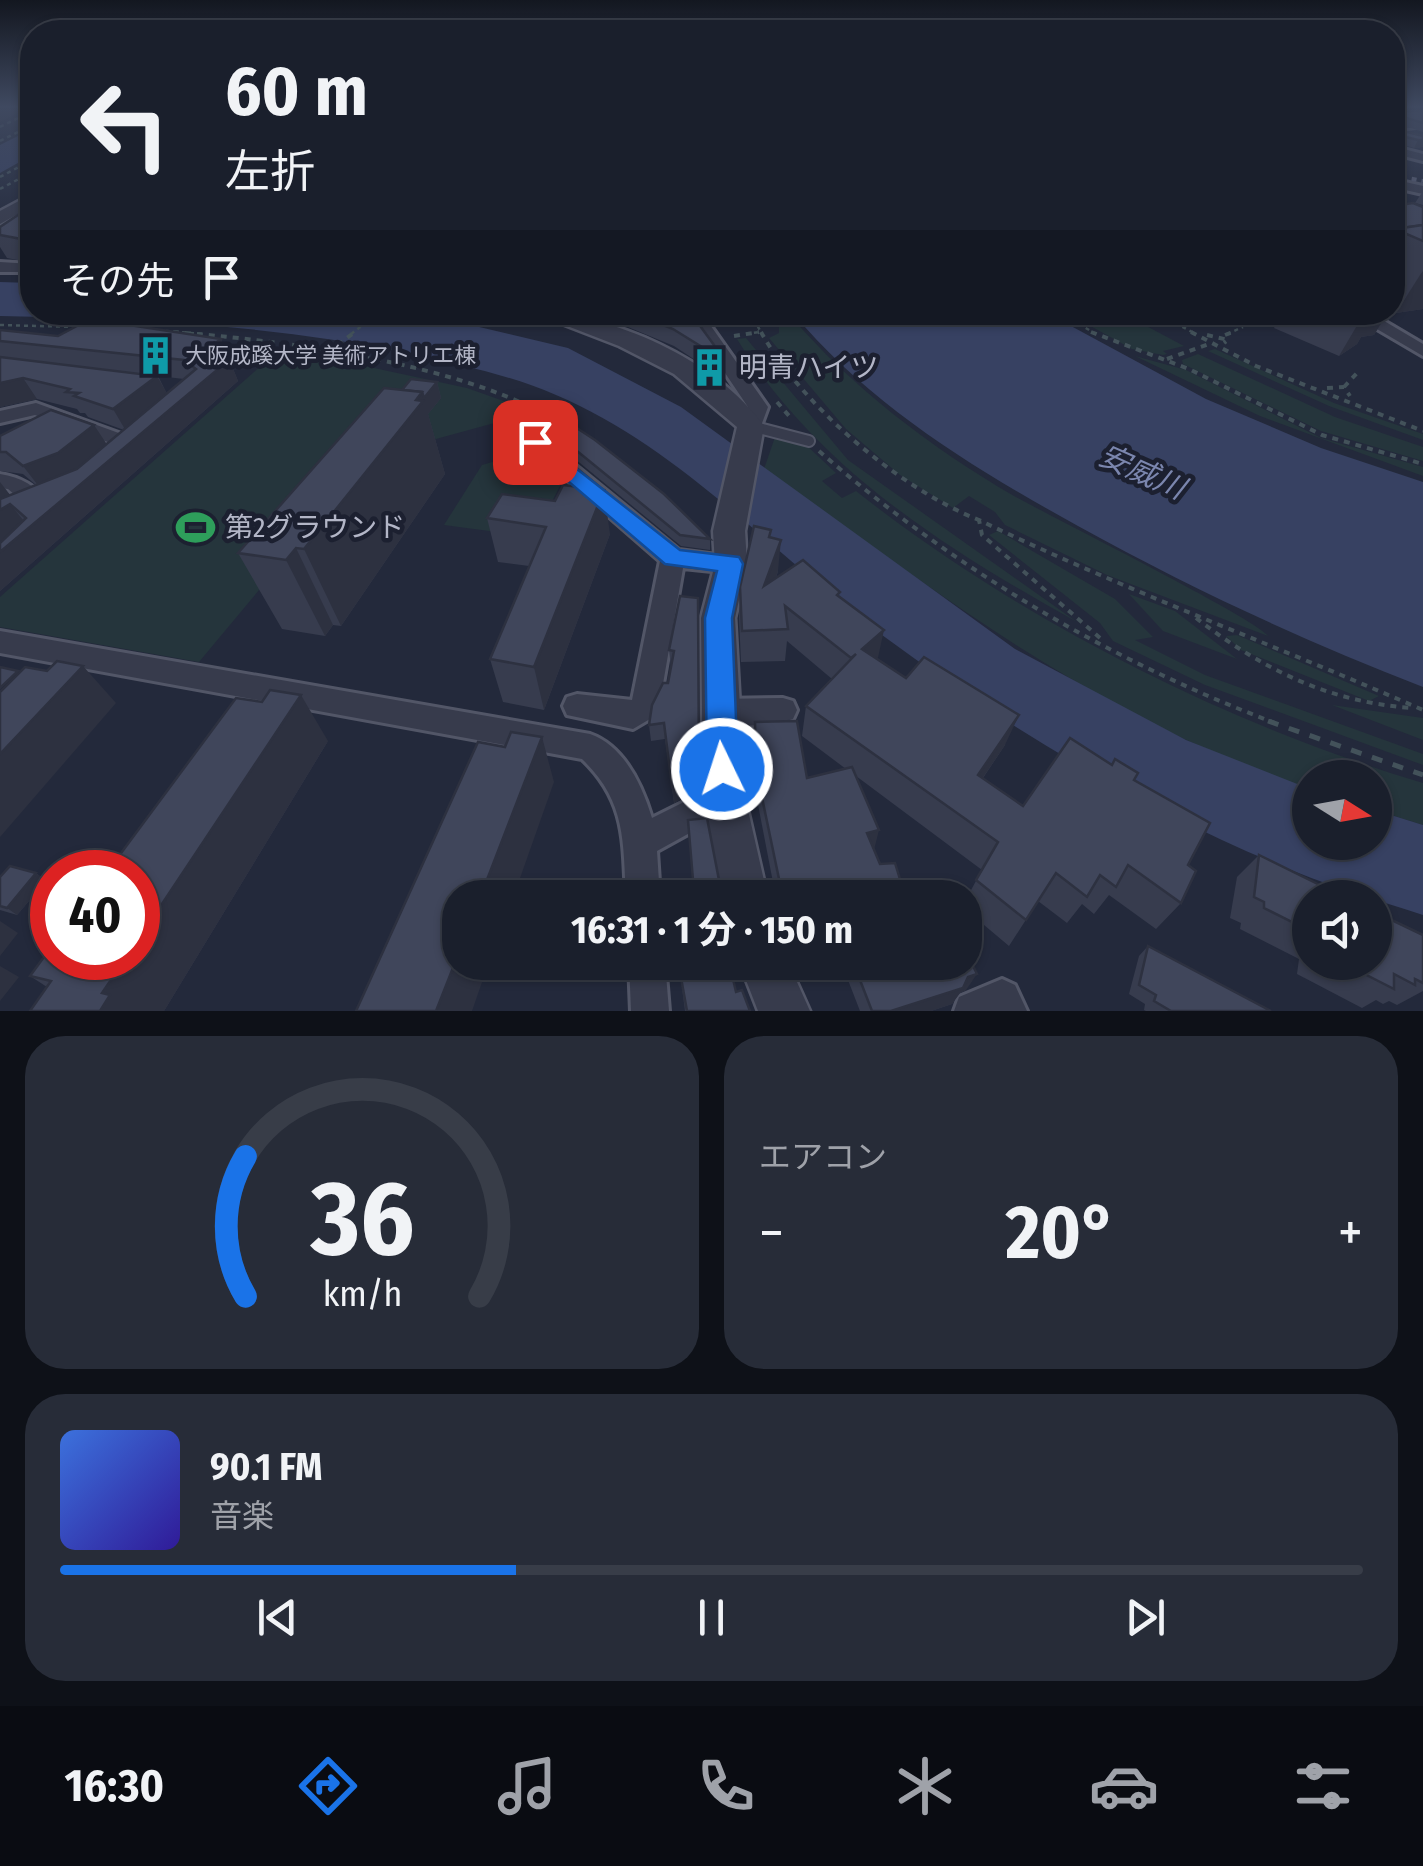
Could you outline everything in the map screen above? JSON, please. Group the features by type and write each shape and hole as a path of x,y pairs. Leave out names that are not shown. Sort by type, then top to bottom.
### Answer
{"street":[{"path":"575,325 635,347 705,382 748,436"},
{"path":"700,325 758,407 748,436 718,618 724,797 741,880"},
{"path":"1378,325 1423,351"},
{"path":"0,417 36,409 137,438 107,464"},
{"path":"33,435 65,418"},
{"path":"535,442 674,558 730,548"},
{"path":"0,482 14,483 46,500 13,512"},
{"path":"578,706 633,716 645,707 674,558"},
{"path":"0,642 578,743 615,767 633,797 642,880"},
{"path":"719,711 783,710"},
{"path":"640,842 724,797"},
{"path":"648,980 650,1011"},
{"path":"771,980 784,1011"},
{"path":"973,1011 1002,998 1008,1011"}],"lane":[{"path":"748,436 809,441"}],"path":[{"path":"0,325 92,328"},
{"path":"326,354 363,325"},
{"path":"757,325 848,435 917,490 956,515 979,520 1106,581 1262,639 1420,709"},
{"path":"1082,325 1132,352 1167,359 1322,435 1423,464"},
{"path":"1178,325 1336,400 1423,431"},
{"path":"1207,335 1223,336 1244,327"},
{"path":"160,330 224,336 474,385 566,424 535,442"},
{"path":"737,348 729,336 761,332"},
{"path":"1223,336 1228,340 1224,343"},
{"path":"1167,359 1212,344"},
{"path":"1327,388 1344,386 1357,374"},
{"path":"1344,386 1350,396"},
{"path":"776,400 809,441 900,521 1034,606 1209,694 1373,760 1423,775"},
{"path":"979,520 982,535 1083,619 1102,642"},
{"path":"1192,614 1243,656 1306,689 1373,708 1420,709"}],"shaded area":[{"path":"779,325 799,325 865,391 952,457 1014,496 1229,610 1268,636 1107,575 1005,525 995,512 969,496 953,508 900,475 846,429 769,338 779,333"},
{"path":"1089,325 1145,325 1184,346 1163,351 1167,354 1163,355 1132,349"},
{"path":"746,338 848,460 1077,622 933,535 846,466 769,385 737,339"},
{"name":"第2グラウンド","path":"281,348 467,388 535,412 370,457 199,662 0,627 0,597"},
{"path":"1215,349 1334,403 1423,434 1423,440 1329,406 1208,351"},
{"path":"1198,354 1335,417 1423,447 1423,461 1321,431 1183,364 1182,360"},
{"path":"1135,356 1186,370 1321,438 1423,467 1423,476 1260,416"},
{"path":"775,437 804,443 836,473 822,481 842,498 856,491 919,538 1054,624 1199,698 1351,760 1292,760 1292,782 1162,728 1025,650 764,469"},
{"path":"533,450 565,476 534,537 444,525 482,465"},
{"path":"998,531 1115,599 1153,637 1135,640 1205,675 1423,754 1423,765 1205,685 1113,641 1100,623 989,535"},
{"path":"1129,594 1175,611 1237,659 1163,631"},
{"path":"1237,635 1379,696 1369,701 1241,650 1226,636"},
{"path":"1332,705 1423,718 1423,740"},
{"path":"1392,773 1423,783 1423,825 1392,815"}],"water":[{"path":"0,153 20,153 20,162 0,173"},
{"path":"0,282 20,283 20,317 0,316"},
{"path":"194,325 471,325 568,348 681,407 1015,649 1186,740 1292,782 1292,860 1392,860 1392,815 1423,825 1423,915 1392,905 1392,880 1312,878 1187,823 1030,736 882,635 686,473 602,417 521,382 467,367 309,336"},
{"name":"安威川","path":"804,325 1069,325 1206,399 1321,448 1423,482 1423,687 1205,592 1039,504 925,433"}],"building":[{"path":"1405,204 1423,207 1423,225 1405,228"},
{"path":"18,215 20,239 0,235 0,227"},
{"path":"1423,225 1423,241 1405,233 1405,228"},
{"path":"79,325 129,325 221,339 196,357 229,360 0,552 0,543 26,518 10,504 0,510 0,499 77,469 196,369 184,360 0,341 0,330 58,336"},
{"path":"663,325 699,325 714,345 715,355"},
{"path":"0,357 157,376 113,409 74,396 79,393 66,392 70,389 23,378 0,383"},
{"path":"411,379 437,382 424,398 422,392 402,390"},
{"path":"384,388 422,392 416,400 423,401 304,549 296,548 286,560 238,553"},
{"path":"51,410 94,425 58,453 23,466 6,452 0,452 0,436"},
{"path":"566,421 664,494 710,539 680,535 550,429"},
{"path":"563,485 604,490 534,667 490,659 546,527 487,518 502,494 555,501"},
{"path":"754,526 771,530 769,537 781,540 764,586 803,560 840,592 837,595 884,630 862,649 906,678 924,657 1019,715 978,775 1023,806 1070,738 1112,765 1115,759 1138,773 1134,780 1210,823 1188,865 1196,871 1181,903 1128,865 1116,887 1100,875 1087,897 1056,873 1026,920 982,885 982,880 976,880 998,842 806,706 856,654 851,658 785,606 788,629 742,631 740,587"},
{"path":"680,596 698,598 699,772 672,787 664,723 649,725 652,705 663,683 668,683 674,651 669,650"},
{"path":"57,661 83,666 0,754 0,692 25,667 47,671"},
{"path":"0,667 18,671 0,688"},
{"path":"270,690 301,695 160,907 160,850 123,850 236,698 262,702"},
{"path":"797,721 807,778 852,767 879,830 867,833 880,864 895,863 902,880 779,880 756,769 755,722"},
{"path":"511,732 542,737 487,880 442,880 442,980 448,980 436,1011 356,1011 478,742 505,747"},
{"path":"707,818 719,880 693,880 688,820"},
{"path":"1259,855 1310,880 1292,880 1292,922 1264,908 1264,902 1254,897"},
{"path":"10,866 30,871 30,880 7,908 0,906 0,877"},
{"path":"1392,920 1423,935 1423,983 1415,979 1415,985 1394,974 1394,989 1376,980 1392,980"},
{"path":"1148,946 1271,1011 1171,1011 1139,985"},
{"path":"47,980 111,980 102,993 110,995 100,1011 30,1011 51,981"},
{"path":"681,980 733,980 736,992 742,990 750,1011 687,1011"},
{"path":"860,980 967,980 963,988 891,1011 872,1011"}],"railway":[{"path":"1405,178 1423,181"}],"place":[{"name":"大阪成蹊大学 美術アトリエ棟","path":"155,355"},
{"name":"明青ハイツ","path":"709,367"},
{"name":"第2グラウンド","path":"195,527"}],"route":[{"path":"535,442 674,558 731,564 718,618 722,769"}]}
